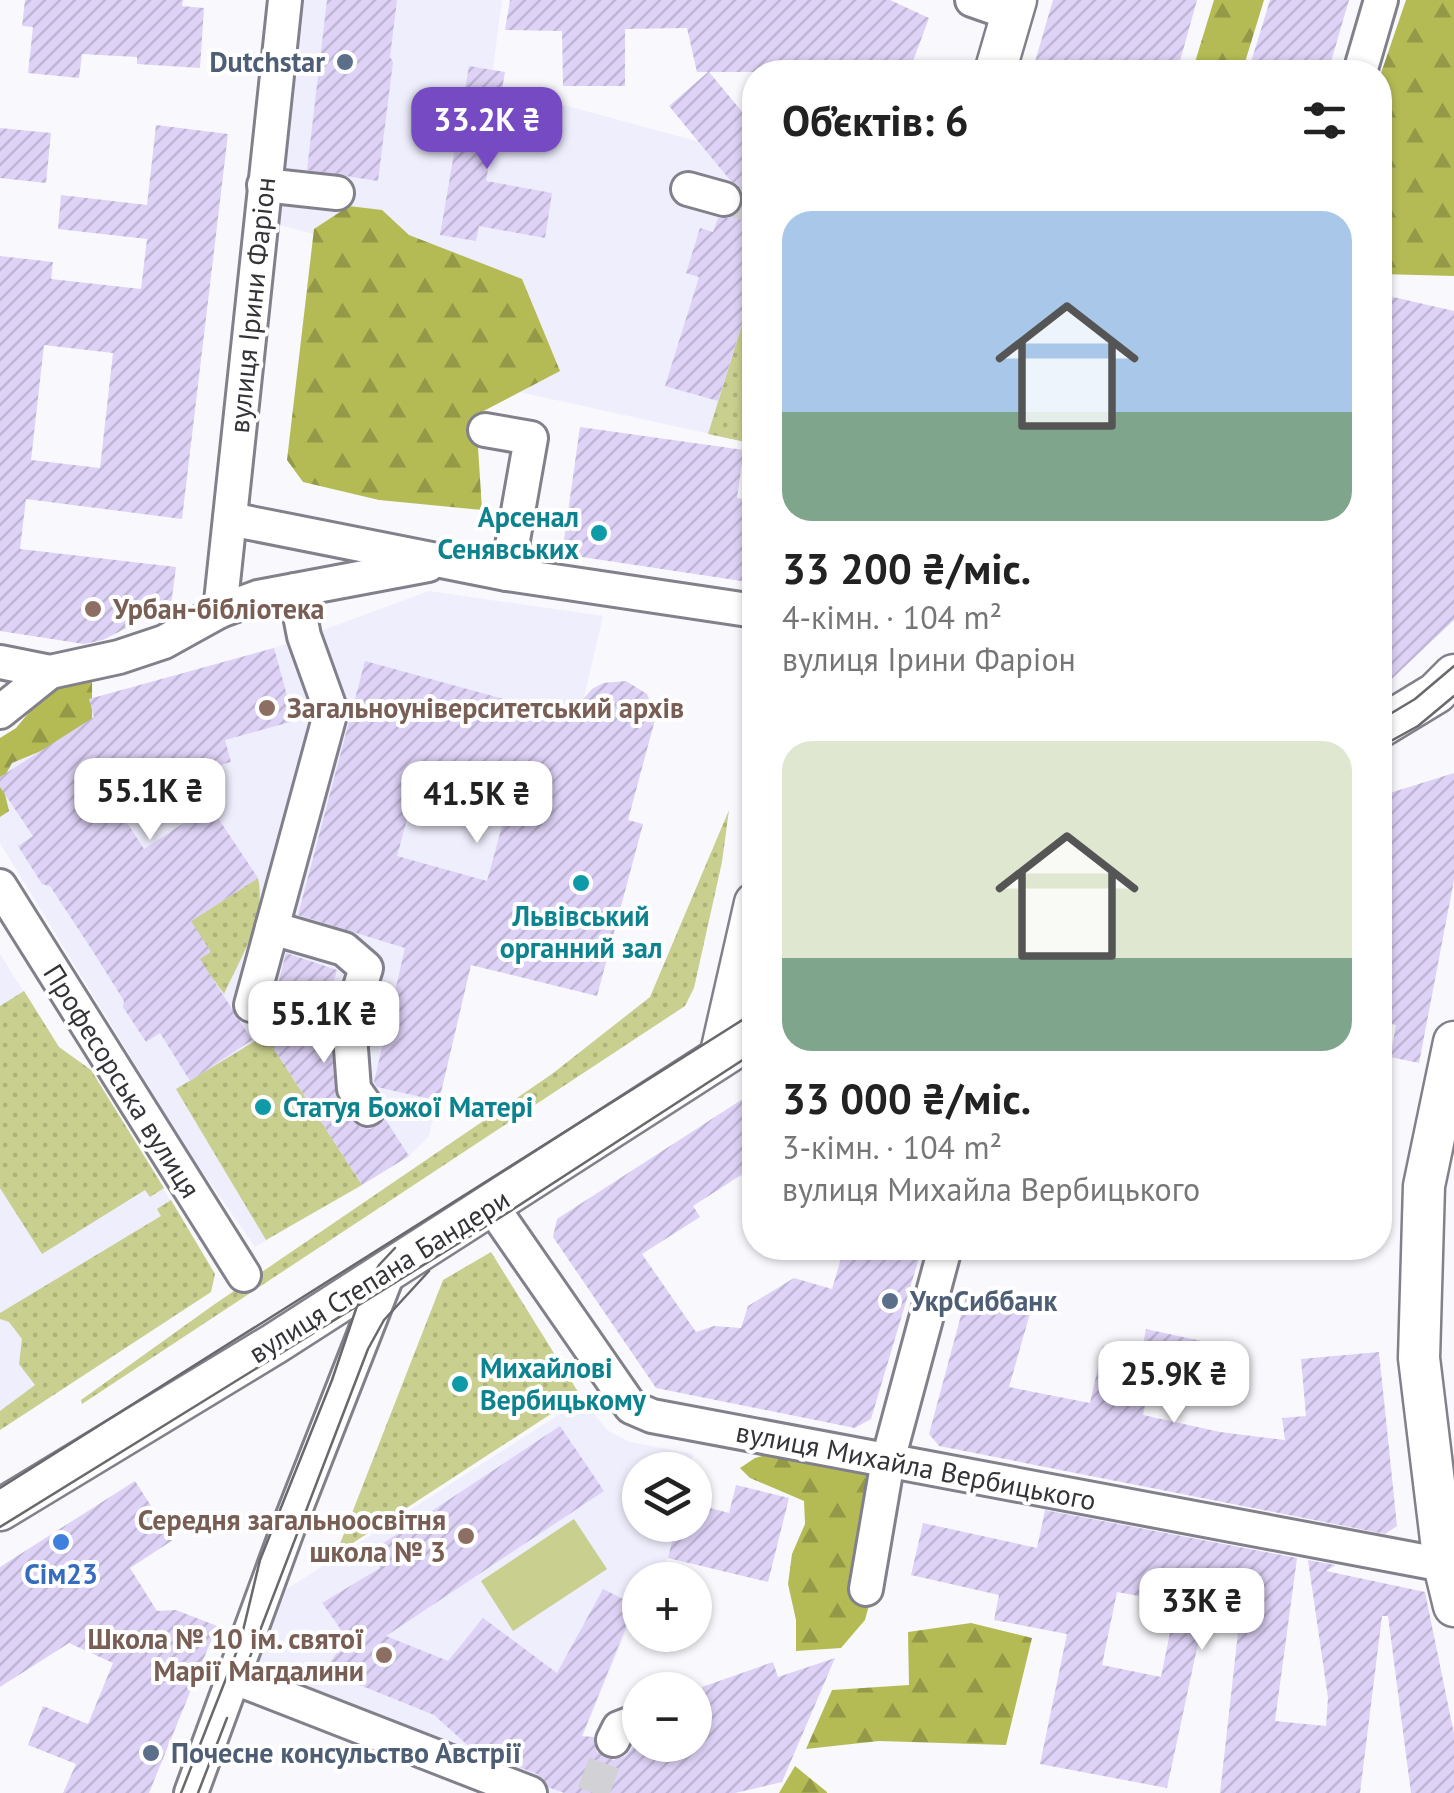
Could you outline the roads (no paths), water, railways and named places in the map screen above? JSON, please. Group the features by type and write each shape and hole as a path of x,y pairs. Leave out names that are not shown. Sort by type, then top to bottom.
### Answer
{"main road":[{"path":"999,60 1014,7"},
{"path":"1392,720 1448,689"},
{"path":"720,1057 742,960"},
{"path":"1454,1042 1424,1186 1419,1358 1444,1565 1454,1606"},
{"name":"вулиця Степана Бандери","path":"0,1510 389,1270 742,1044"}],"street":[{"name":"вулиця Ірини Фаріон","path":"220,611 285,0"},
{"path":"972,0 1014,7"},
{"path":"1364,60 1381,0"},
{"path":"264,185 337,193"},
{"path":"688,189 724,198"},
{"path":"485,430 531,438 507,574"},
{"path":"230,519 507,574 742,609"},
{"path":"0,662 50,672 119,658 164,642 220,611 258,598 442,562"},
{"path":"251,1004 332,711 304,636 295,590"},
{"path":"0,712 50,672"},
{"name":"Професорська вулиця","path":"0,886 244,1275"},
{"path":"272,928 344,949 366,968 349,1022 354,1089 368,1110"},
{"name":"вулиця Михайла Вербицького","path":"491,1204 630,1407 652,1416 1444,1565"},
{"path":"866,1589 888,1460 943,1260"},
{"path":"191,1793 389,1270"},
{"path":"235,1678 530,1793"},
{"path":"613,1740 622,1727"}],"tunnel":[{"path":"724,199 742,204"},
{"path":"593,1793 613,1740"}],"tram line":[{"path":"1392,713 1454,666"},
{"path":"1392,740 1418,726 1454,696"},
{"path":"0,1488 742,1020"},
{"path":"0,1527 501,1217 742,1060"},
{"path":"181,1793 240,1643 260,1560 332,1380 357,1306 379,1265 395,1248"},
{"path":"248,1662 368,1349 384,1320 429,1271"},
{"path":"198,1793 227,1718"}],"place":[{"name":"Dutchstar","path":"345,62"},
{"name":"Арсенал Сенявських","path":"599,533"},
{"name":"Урбан-бібліотека","path":"93,609"},
{"name":"Загальноуніверситетський архів","path":"267,708"},
{"name":"Львівський органний зал","path":"581,883"},
{"name":"Статуя Божої Матері","path":"263,1107"},
{"name":"УкрСиббанк","path":"890,1301"},
{"name":"Михайлові Вербицькому","path":"460,1384"},
{"name":"Середня загальноосвітня школа № 3","path":"466,1536"},
{"name":"Сім23","path":"61,1542"},
{"name":"Школа № 10 ім. святої Марії Магдалини","path":"384,1655"},
{"name":"Почесне консульство Австрії","path":"151,1753"}]}
